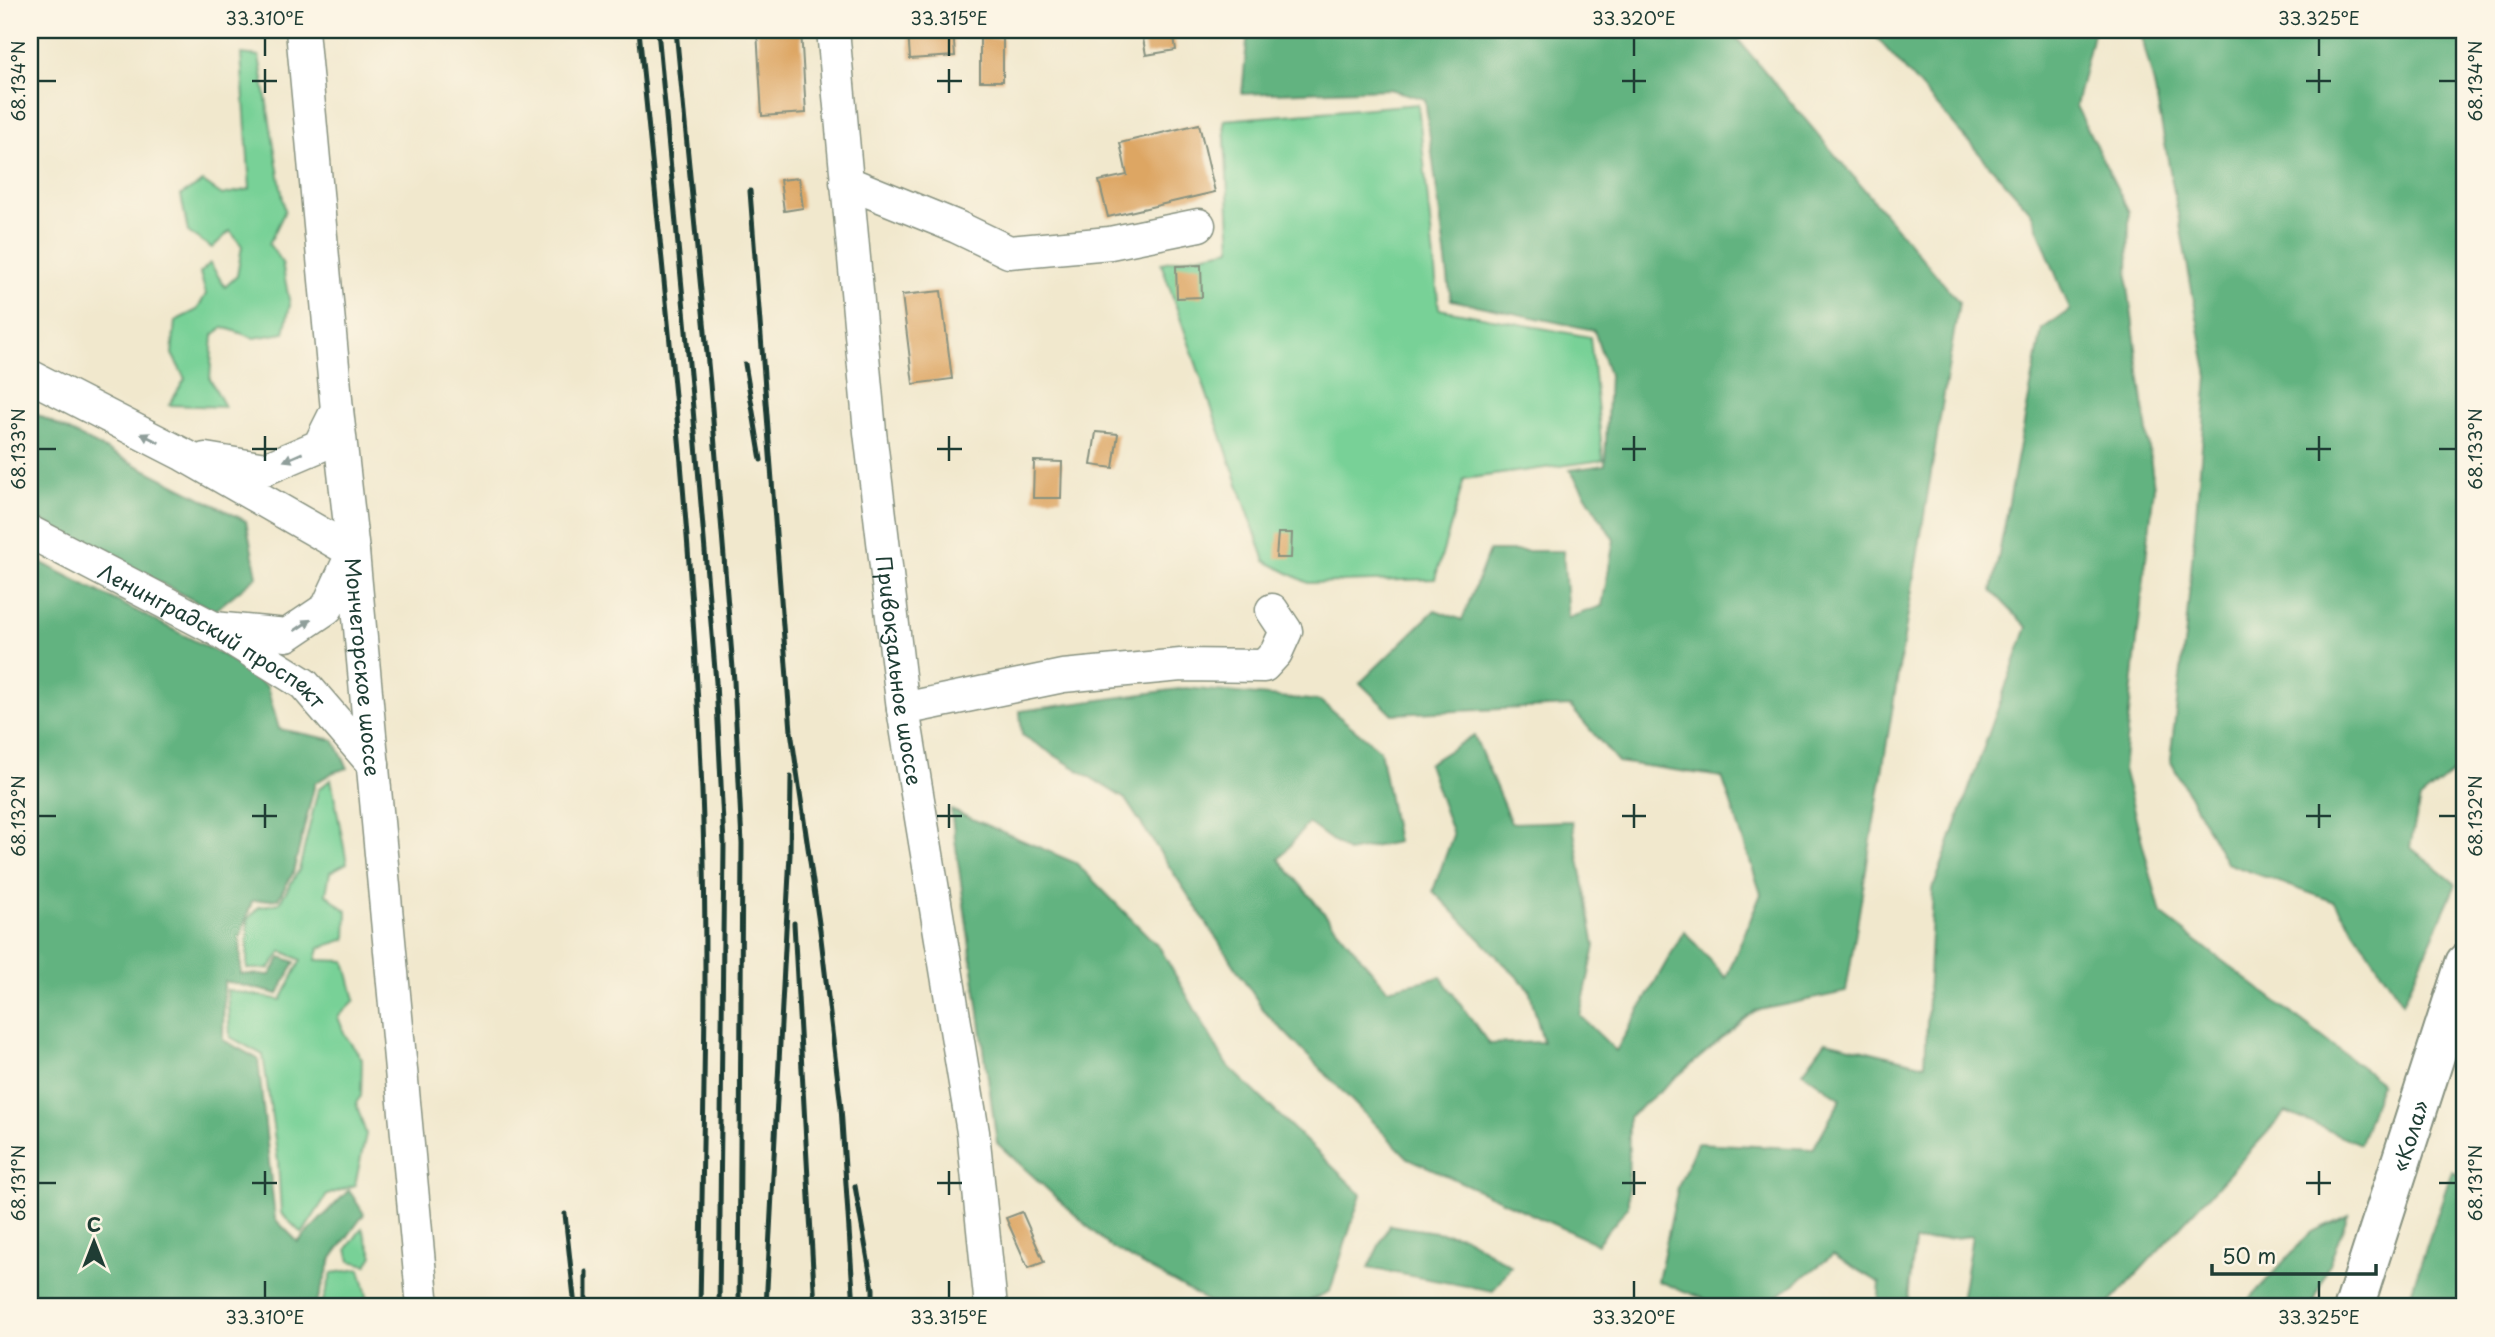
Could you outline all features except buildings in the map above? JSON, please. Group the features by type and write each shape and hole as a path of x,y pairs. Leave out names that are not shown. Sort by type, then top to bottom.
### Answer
{"highway":[{"name":"«Кола»","path":"2354,1307 2465,963"}],"street":[{"name":"Мончегорское шоссе","path":"302,30 422,1307"},
{"name":"Привокзальное шоссе","path":"833,30 870,432 903,709 973,1132 991,1307"},
{"path":"846,181 957,227 1009,252 1110,243 1199,225"},
{"path":"30,376 184,455 353,552 327,608 287,635 214,628"},
{"path":"184,455 265,469 319,446 337,410"},
{"name":"Ленинградский проспект","path":"30,532 214,628 304,684 373,764"},
{"path":"903,709 1063,676 1181,664 1264,666 1276,653 1286,631 1272,610"}],"green space":[{"path":"1730,30 1959,302 1846,992 1755,1011 1629,1117 1628,1207 1597,1244 1408,1158 1265,1012 1125,799 1022,735 1020,711 1186,688 1320,701 1380,750 1397,842 1348,852 1308,823 1279,859 1387,989 1441,977 1489,1044 1543,1042 1529,989 1433,891 1453,835 1428,764 1474,735 1511,823 1572,821 1595,946 1580,1016 1616,1051 1684,931 1726,978 1761,894 1722,777 1618,762 1570,706 1392,714 1360,683 1435,610 1462,620 1489,551 1563,551 1568,618 1602,606 1614,540 1570,470 1605,465 1609,375 1594,330 1451,300 1425,99 1389,89 1242,94 1248,31"},
{"path":"1870,30 2094,30 2076,106 2129,212 2128,286 2154,487 2123,769 2161,914 2381,1082 2360,1144 2286,1112 2106,1307 1960,1307 1972,1236 1915,1242 1907,1307 1878,1307 1880,1283 1833,1255 1763,1307 1725,1307 1658,1281 1678,1187 1697,1143 1813,1149 1841,1099 1803,1072 1826,1041 1925,1065 1933,889 2027,627 1992,591 2042,329 2070,310 2031,212"},
{"path":"2140,30 2465,30 2465,751 2461,766 2420,799 2410,847 2456,884 2403,1003 2335,902 2226,863 2170,760 2186,629 2208,377 2154,84"},
{"path":"241,54 259,56 285,211 269,244 282,263 290,305 284,333 254,338 223,327 213,335 210,379 225,407 169,405 185,379 172,354 175,321 197,310 206,294 200,273 210,263 225,287 237,276 242,246 230,231 212,248 188,232 181,195 203,182 222,195 250,189"},
{"path":"1418,104 1439,309 1590,337 1603,460 1464,479 1435,579 1308,583 1265,561 1161,263 1231,249 1224,120"},
{"path":"30,411 246,521 257,576 214,611 30,515"},
{"path":"30,557 229,658 267,687 279,729 334,740 348,768 334,772 315,783 293,873 278,899 252,901 240,938 241,974 270,975 281,957 295,962 278,994 224,981 223,1040 258,1059 275,1219 298,1242 349,1190 364,1214 332,1258 315,1307 30,1307"},
{"path":"331,779 347,863 330,872 326,894 347,911 346,939 319,948 316,960 345,961 355,1000 338,1017 345,1035 362,1059 361,1096 356,1103 366,1134 355,1185 327,1195 302,1234 281,1213 278,1161 263,1055 230,1037 227,990 281,1000 301,960 282,951 269,969 247,969 248,919 259,907 279,903 299,870 318,790"},
{"path":"951,810 1076,863 1160,948 1226,1064 1361,1194 1330,1291 1297,1307 1218,1307 1109,1246 997,1143"},
{"path":"2452,1171 2465,1180 2465,1307 2406,1307"},
{"path":"2348,1215 2312,1307 2242,1307 2310,1233"},
{"path":"1389,1225 1463,1236 1511,1266 1493,1291 1368,1268"},
{"path":"362,1228 373,1256 367,1265 350,1261 347,1249"},
{"path":"360,1269 370,1307 321,1307 332,1273"}],"railway":[{"path":"639,30 683,490 701,767 705,970 700,1307"},
{"path":"658,30 716,682 724,844 719,1307"},
{"path":"676,30 710,384 734,681 742,844 739,1307"},
{"path":"750,191 791,731 820,930 841,1107 854,1307"},
{"path":"745,364 761,460"},
{"path":"766,1307 790,854 791,777"},
{"path":"794,923 815,1307"},
{"path":"855,1186 873,1289 873,1307"},
{"path":"565,1214 575,1307"},
{"path":"586,1272 586,1307"}]}
